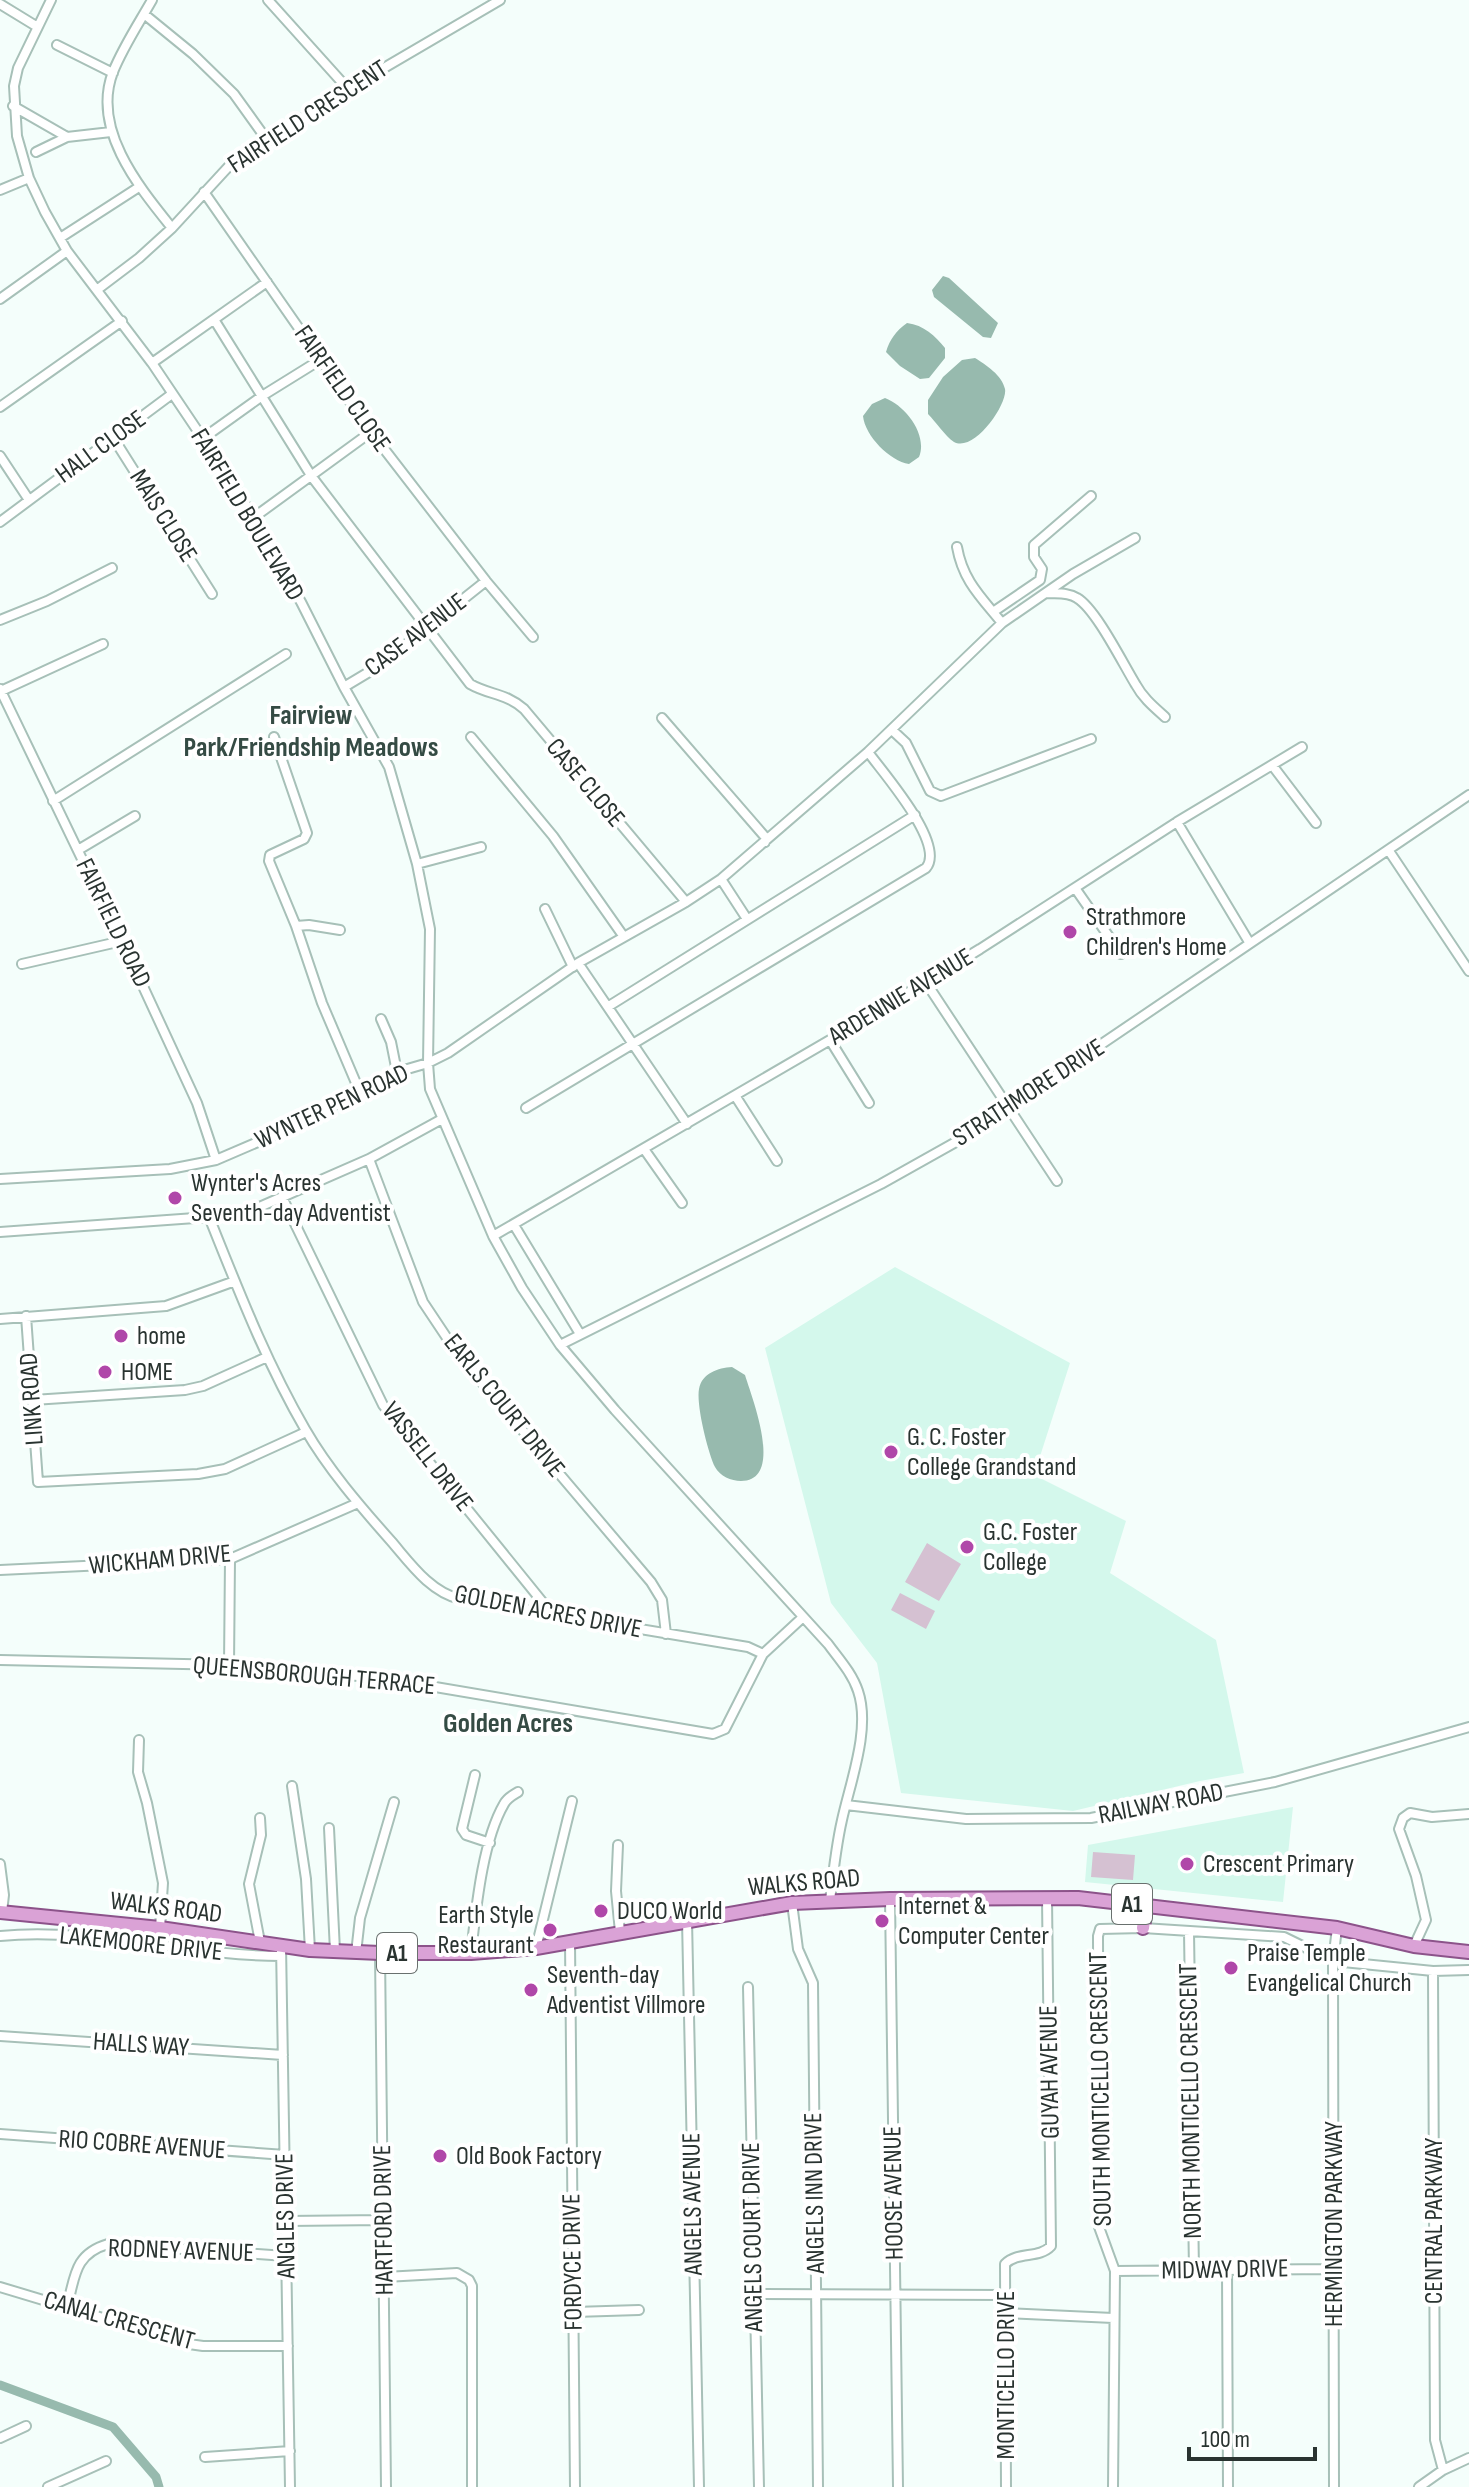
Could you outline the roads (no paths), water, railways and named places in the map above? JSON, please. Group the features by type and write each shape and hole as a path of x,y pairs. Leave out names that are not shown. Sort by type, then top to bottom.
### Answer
{"main road":[{"name":"WALKS ROAD","path":"1,1912 160,1928 260,1942 281,1951 471,1953 536,1948 792,1903 1078,1898 1337,1928 1414,1946 1469,1952"},
{"path":"1143,1928 1146,1906"}],"street":[{"name":"FAIRFIELD BOULEVARD","path":"51,0 36,26 18,68 14,86 17,136 29,178 67,251 152,363 234,485 389,767 417,864 430,929 430,1089 493,1236 522,1288 560,1345 615,1410 828,1644 859,1693 861,1715 856,1765 841,1822 830,1901"},
{"path":"268,0 348,89"},
{"name":"FAIRFIELD CRESCENT","path":"98,289 172,228 230,165 348,89 500,0"},
{"path":"149,1 113,73 109,94 111,132 139,187 172,228"},
{"path":"0,4 36,26"},
{"path":"144,14 193,54 234,94 267,140"},
{"path":"57,45 113,73"},
{"path":"13,106 67,137"},
{"path":"36,152 67,137 111,132"},
{"path":"0,190 29,178"},
{"path":"60,238 139,187"},
{"name":"FAIRFIELD CLOSE","path":"204,192 371,432 533,637"},
{"path":"0,299 67,251"},
{"path":"152,363 267,282"},
{"path":"0,407 122,321"},
{"path":"215,321 312,477 427,626"},
{"path":"202,439 320,360"},
{"name":"HALL CLOSE","path":"0,522 172,394"},
{"path":"253,518 371,432"},
{"name":"MAIS CLOSE","path":"114,439 212,594"},
{"path":"0,456 29,500"},
{"path":"993,612 1040,580 1042,569 1034,557 1034,545 1091,496"},
{"name":"WYNTER PEN ROAD","path":"0,1179 170,1169 216,1160 309,1120 397,1072 448,1053 576,965 721,879 868,752 1002,623 1073,574 1135,538"},
{"path":"957,547 960,565 968,582 1002,623"},
{"path":"0,620 47,601 112,568"},
{"name":"CASE AVENUE","path":"344,687 379,666 486,581"},
{"path":"1045,593 1071,595 1083,603 1123,659 1136,686 1165,717"},
{"name":"CASE CLOSE","path":"427,626 470,684 514,700 524,709 686,902"},
{"path":"0,690 103,644"},
{"path":"53,801 286,654"},
{"name":"FAIRFIELD ROAD","path":"0,690 197,1103 216,1160"},
{"path":"662,718 766,838 765,842"},
{"path":"892,730 906,743 930,791 941,796 1091,739"},
{"path":"274,737 307,833 304,839 270,855 269,861 296,926 322,1003 359,1090"},
{"path":"471,737 553,836 624,937"},
{"name":"ARDENNIE AVENUE","path":"493,1236 736,1097 980,949 1177,822 1302,747"},
{"path":"526,1108 932,862 931,852 915,815 868,752"},
{"path":"1272,765 1316,823"},
{"name":"STRATHMORE DRIVE","path":"560,1345 881,1184 963,1138 1469,795"},
{"path":"609,1006 915,815"},
{"path":"78,850 135,816"},
{"path":"1177,822 1249,942"},
{"path":"417,864 481,847"},
{"path":"1389,851 1469,971"},
{"path":"721,879 747,919"},
{"path":"1075,888 1121,954"},
{"path":"545,909 576,965 609,1006 687,1124"},
{"path":"296,926 340,930"},
{"path":"22,964 122,941"},
{"path":"925,981 1057,1181"},
{"path":"381,1019 391,1042 397,1072"},
{"path":"830,1040 869,1103"},
{"path":"736,1097 777,1161"},
{"path":"0,1232 248,1212 369,1159 442,1119"},
{"path":"644,1149 682,1203"},
{"name":"EARLS COURT DRIVE","path":"369,1159 423,1302 457,1353 487,1390 651,1582 662,1600 666,1634"},
{"name":"VASSELL DRIVE","path":"282,1197 383,1405 554,1616"},
{"name":"GOLDEN ACRES DRIVE","path":"209,1217 267,1357 306,1432 358,1503 435,1587 447,1596 748,1647 763,1654"},
{"path":"514,1225 580,1334"},
{"path":"0,1319 166,1306 235,1281"},
{"name":"LINK ROAD","path":"26,1316 38,1482 198,1474 225,1469 306,1432"},
{"path":"33,1400 185,1390 203,1386 267,1357"},
{"name":"WICKHAM DRIVE","path":"0,1570 230,1559 358,1503"},
{"path":"229,1665 230,1559"},
{"name":"QUEENSBOROUGH TERRACE","path":"0,1660 229,1665 382,1678 713,1734 725,1729 763,1654 802,1618"},
{"name":"RAILWAY ROAD","path":"846,1805 966,1819 1091,1818 1275,1782 1469,1727"},
{"path":"139,1740 138,1772 163,1883 160,1928"},
{"path":"475,1775 462,1829 466,1835 490,1843"},
{"path":"292,1786 306,1879 310,1950"},
{"path":"471,1953 476,1908 490,1843 505,1801 518,1792"},
{"path":"536,1948 572,1801"},
{"path":"356,1953 360,1918 394,1802"},
{"path":"1414,1946 1426,1920 1416,1876 1399,1829 1403,1818 1410,1813 1432,1817 1469,1814"},
{"path":"260,1818 261,1835 249,1884 260,1942"},
{"path":"329,1828 335,1951"},
{"path":"618,1845 616,1891 620,1932"},
{"path":"0,1864 4,1895 1,1912"},
{"name":"GUYAH AVENUE","path":"1005,2264 1011,2258 1046,2251 1051,2246 1047,1898"},
{"name":"HOOSE AVENUE","path":"890,1899 898,2487"},
{"name":"ANGELS INN DRIVE","path":"792,1903 798,1949 813,1983 818,2487"},
{"name":"ANGELS AVENUE","path":"687,1920 699,2487"},
{"path":"1143,1928 1284,1937 1333,1961 1433,1971 1469,1970"},
{"name":"SOUTH MONTICELLO CRESCENT","path":"1113,2487 1115,2271 1099,2227 1098,1936 1100,1929 1143,1928"},
{"name":"HERMINGTON PARKWAY","path":"1334,2487 1333,1961 1337,1928"},
{"name":"NORTH MONTICELLO CRESCENT","path":"1189,1932 1194,2271"},
{"name":"LAKEMOORE DRIVE","path":"0,1936 45,1933 245,1956 281,1951"},
{"name":"FORDYCE DRIVE","path":"570,1941 575,2487"},
{"name":"ANGLES DRIVE","path":"281,1951 290,2487"},
{"name":"HARTFORD DRIVE","path":"380,1953 386,2487"},
{"name":"CENTRAL PARKWAY","path":"1433,1971 1435,2440 1443,2470"},
{"name":"ANGELS COURT DRIVE","path":"748,1987 759,2487"},
{"name":"HALLS WAY","path":"0,2036 283,2055"},
{"name":"RIO COBRE AVENUE","path":"0,2134 285,2155"},
{"path":"286,2221 384,2220"},
{"name":"RODNEY AVENUE","path":"67,2307 84,2256 108,2244 286,2256"},
{"name":"MONTICELLO DRIVE","path":"1005,2264 1006,2487"},
{"name":"MIDWAY DRIVE","path":"1115,2271 1334,2269"},
{"path":"1227,2271 1228,2487"},
{"path":"385,2277 457,2273 469,2280 472,2286 472,2487"},
{"name":"CANAL CRESCENT","path":"0,2287 189,2344 288,2346"},
{"path":"755,2294 1005,2295"},
{"path":"574,2312 639,2310"},
{"path":"1005,2313 1113,2318"},
{"path":"0,2438 26,2426"},
{"path":"205,2457 290,2451"},
{"path":"1419,2487 1443,2470 1469,2458"},
{"path":"48,2487 106,2461"}],"waterway":[{"path":"0,2385 113,2427 156,2477 159,2487"}],"place":[{"name":"Strathmore Children's Home","path":"1070,932"},
{"name":"Wynter's Acres Seventh-day Adventist","path":"175,1198"},
{"name":"home","path":"121,1336"},
{"name":"HOME","path":"105,1372"},
{"name":"G. C. Foster College Grandstand","path":"891,1452"},
{"name":"G.C. Foster College","path":"967,1547"},
{"name":"Crescent Primary","path":"1187,1864"},
{"name":"DUCO World","path":"601,1911"},
{"name":"Internet & Computer Center","path":"882,1921"},
{"name":"Earth Style Restaurant","path":"550,1930"},
{"name":"Praise Temple Evangelical Church","path":"1231,1968"},
{"name":"Seventh-day Adventist Villmore","path":"531,1990"},
{"name":"Old Book Factory","path":"440,2156"}],"district":[{"name":"Fairview Park/Friendship Meadows","path":"311,731"},
{"name":"Golden Acres","path":"508,1723"}]}
